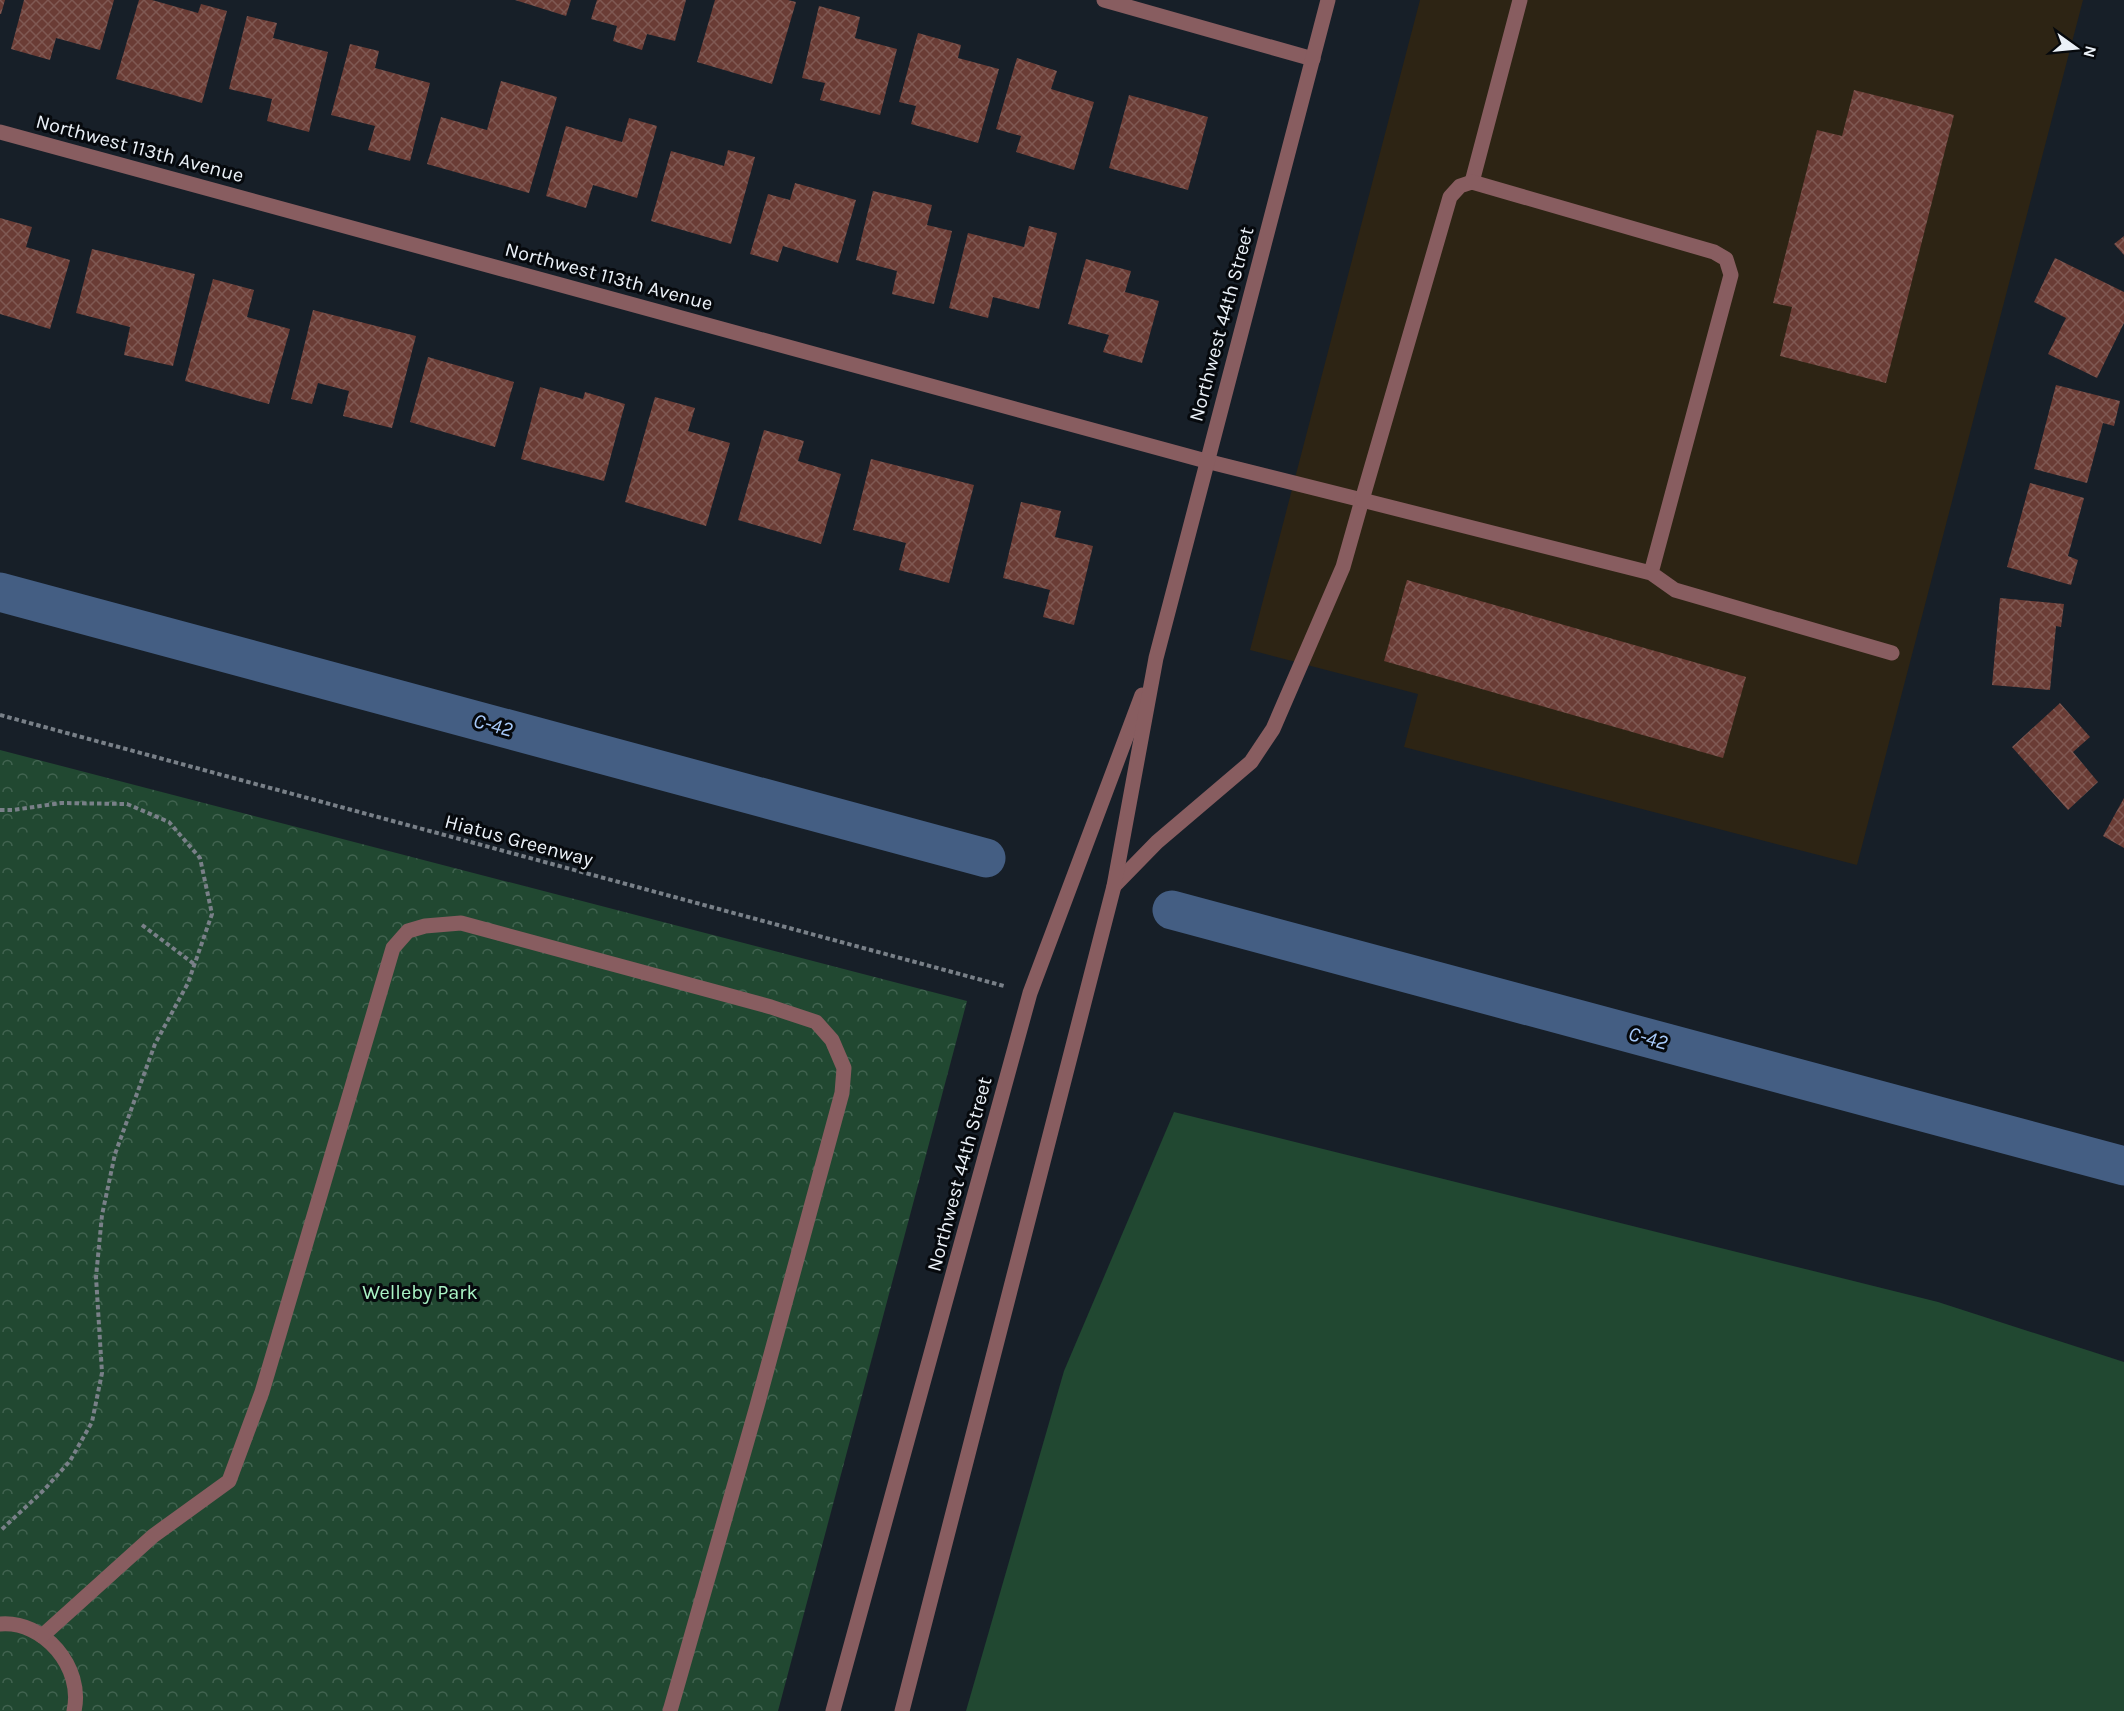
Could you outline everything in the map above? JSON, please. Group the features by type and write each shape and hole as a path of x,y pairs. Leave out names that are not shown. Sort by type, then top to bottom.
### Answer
{"street":[{"path":"1104,0 1313,59"},
{"name":"Northwest 44th Street","path":"902,1711 1114,886 1156,658 1328,0"},
{"path":"1472,182 1520,0"},
{"name":"Northwest 113th Avenue","path":"0,132 1206,461 1652,573"},
{"path":"1114,886 1157,842 1251,762 1273,729 1343,567 1450,197 1460,186 1472,182 1714,252 1726,259 1731,275 1652,573 1675,590 1892,653"},
{"name":"Northwest 44th Street","path":"833,1711 1030,993 1156,658"},
{"path":"42,1636 153,1536 229,1481 262,1392 393,948 408,931 425,926 461,923 771,1007 816,1022 832,1040 844,1068 839,1104 757,1406 670,1711"},
{"path":"0,1624 8,1623 31,1629 51,1642 65,1660 74,1682 74,1711"}],"path":[{"name":"Hiatus Greenway","path":"0,715 1030,993"},
{"path":"0,810 61,803 127,804 169,822 200,858 212,914 188,983 155,1044 115,1154 102,1215 96,1277 102,1373 92,1422 70,1461 44,1490 0,1531"},
{"path":"142,925 194,964"}],"shaded area":[{"path":"1420,0 2083,0 1857,865 1404,747 1418,694 1250,650"}],"green space":[{"name":"Welleby Park","path":"0,750 967,1001 778,1711 0,1711"},
{"path":"1174,1112 1938,1302 2124,1362 2124,1711 966,1711 1064,1371"}],"building":[{"path":"0,0 5,0 1,14 0,14"},
{"path":"24,0 114,0 100,50 56,38 50,60 11,49"},
{"path":"139,0 152,0 198,13 201,4 227,11 202,103 116,79"},
{"path":"515,0 571,0 566,16"},
{"path":"597,0 686,0 675,41 647,34 642,50 613,41 617,26 591,19"},
{"path":"715,0 788,0 796,2 772,84 697,62"},
{"path":"819,6 860,17 855,38 897,49 880,115 820,100 825,83 802,78"},
{"path":"247,16 277,23 273,38 328,52 309,132 267,121 272,99 229,89"},
{"path":"918,33 961,45 958,58 999,69 978,143 911,124 916,106 899,102"},
{"path":"350,44 379,51 375,68 430,83 410,161 368,150 375,126 331,115"},
{"path":"1017,58 1057,71 1051,89 1094,102 1074,170 1016,152 1021,136 996,129"},
{"path":"501,81 557,97 529,193 427,164 441,117 487,130"},
{"path":"1854,90 1954,115 1886,383 1780,356 1792,307 1773,303 1817,130 1842,136"},
{"path":"1129,95 1208,117 1188,190 1109,168"},
{"path":"629,118 657,126 637,198 593,185 586,208 546,196 566,126 622,142"},
{"path":"728,150 755,157 731,244 651,221 671,151 724,166"},
{"path":"795,183 856,200 838,263 783,246 778,262 750,254 768,194 790,200"},
{"path":"873,191 932,205 927,225 952,231 934,304 892,294 897,271 856,260"},
{"path":"0,218 32,227 26,247 70,260 50,329 0,314"},
{"path":"1029,226 1057,233 1039,309 993,297 988,318 949,308 968,233 1024,247"},
{"path":"2124,236 2124,255 2114,244"},
{"path":"92,249 195,274 173,366 124,355 130,327 76,313"},
{"path":"2055,258 2124,292 2124,323 2097,378 2048,354 2066,318 2034,302"},
{"path":"1086,259 1131,271 1125,292 1159,301 1142,363 1103,352 1109,335 1068,324"},
{"path":"213,279 254,290 247,317 290,329 269,404 185,381"},
{"path":"313,310 416,336 392,428 343,416 349,391 318,383 312,404 291,399"},
{"path":"428,357 514,382 495,447 410,422"},
{"path":"2056,385 2120,401 2114,426 2103,423 2087,483 2034,469"},
{"path":"540,387 583,399 585,392 625,404 604,481 521,459"},
{"path":"655,397 695,408 688,431 730,443 706,526 625,502"},
{"path":"764,430 804,441 798,461 841,474 821,544 738,520"},
{"path":"871,459 974,485 949,583 899,570 906,543 853,530"},
{"path":"2030,483 2084,498 2068,556 2078,560 2071,585 2007,567"},
{"path":"1021,502 1061,511 1055,537 1093,546 1074,625 1043,617 1050,590 1003,578"},
{"path":"1407,580 1746,677 1723,758 1384,661"},
{"path":"2000,598 2064,604 2061,627 2056,626 2050,690 1992,685"},
{"path":"2060,703 2090,737 2073,752 2098,782 2068,810 2012,747"},
{"path":"2124,798 2124,848 2103,836"}],"waterway":[{"name":"C-42","path":"0,592 986,858"},
{"name":"C-42","path":"1172,910 2124,1166"}]}
